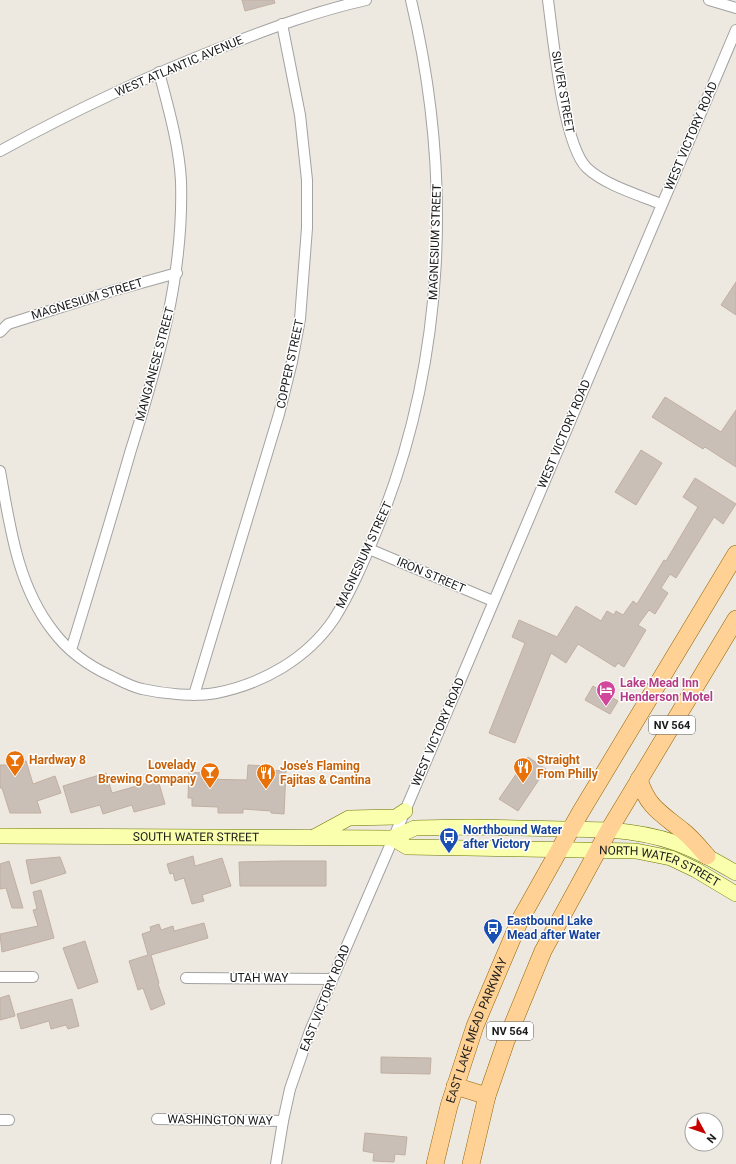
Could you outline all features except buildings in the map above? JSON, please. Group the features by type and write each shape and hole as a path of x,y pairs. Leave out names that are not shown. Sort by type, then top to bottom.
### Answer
{"main road":[{"name":"NV 564","path":"565,839 736,554"},
{"name":"NV 564","path":"471,1164 488,1096 506,1041 530,978 600,837 640,779 736,619"},
{"path":"640,779 643,792 650,804 691,838 707,856"},
{"path":"313,838 349,818 396,817 405,811"},
{"name":"SOUTH WATER STREET","path":"0,836 392,838 415,828 470,827 565,839 579,850"},
{"name":"NORTH WATER STREET","path":"579,850 600,837 631,832 669,840 707,856 736,873"},
{"name":"SOUTH WATER STREET","path":"392,838 407,847 600,837"},
{"name":"NORTH WATER STREET","path":"600,837 636,851 671,858 696,870 736,894"},
{"name":"EAST LAKE MEAD PARKWAY","path":"435,1164 455,1086 491,984 520,920 565,839"},
{"path":"455,1086 488,1096"}],"street":[{"name":"WEST ATLANTIC AVENUE","path":"0,151 57,120 159,72 282,24 334,7 366,0"},
{"name":"MAGNESIUM STREET","path":"0,471 15,550 30,597 53,632 71,650 94,668 140,689 194,695 214,693 250,684 286,666 315,642 332,622 343,603 369,548 391,495 412,423 427,357 437,276 438,215 436,151 421,45 411,0"},
{"name":"SILVER STREET","path":"548,0 567,123 572,143 581,162 588,169 607,181 661,204"},
{"path":"709,0 736,8"},
{"name":"COPPER STREET","path":"194,695 279,414 292,362 300,319 307,228 307,180 300,115 282,24"},
{"name":"WEST VICTORY ROAD","path":"392,838 405,811 736,30"},
{"name":"MANGANESE STREET","path":"71,650 158,364 177,273 180,236 181,180 174,132 159,72"},
{"name":"MAGNESIUM STREET","path":"0,332 8,324 112,291 177,273"},
{"name":"IRON STREET","path":"369,548 493,601"},
{"name":"EAST VICTORY ROAD","path":"276,1164 290,1089 310,1031 392,838"},
{"path":"0,977 33,978"},
{"name":"UTAH WAY","path":"186,978 332,979"},
{"name":"WASHINGTON WAY","path":"157,1119 283,1121"}],"place":[{"name":"Lake Mead Inn Henderson Motel","path":"606,707"},
{"name":"Hardway 8","path":"15,777"},
{"name":"Straight From Philly","path":"523,784"},
{"name":"Lovelady Brewing Company","path":"210,789"},
{"name":"Jose’s Flaming Fajitas & Cantina","path":"266,790"},
{"name":"Northbound Water after Victory","path":"449,854"},
{"name":"Eastbound Lake Mead after Water","path":"493,945"}]}
